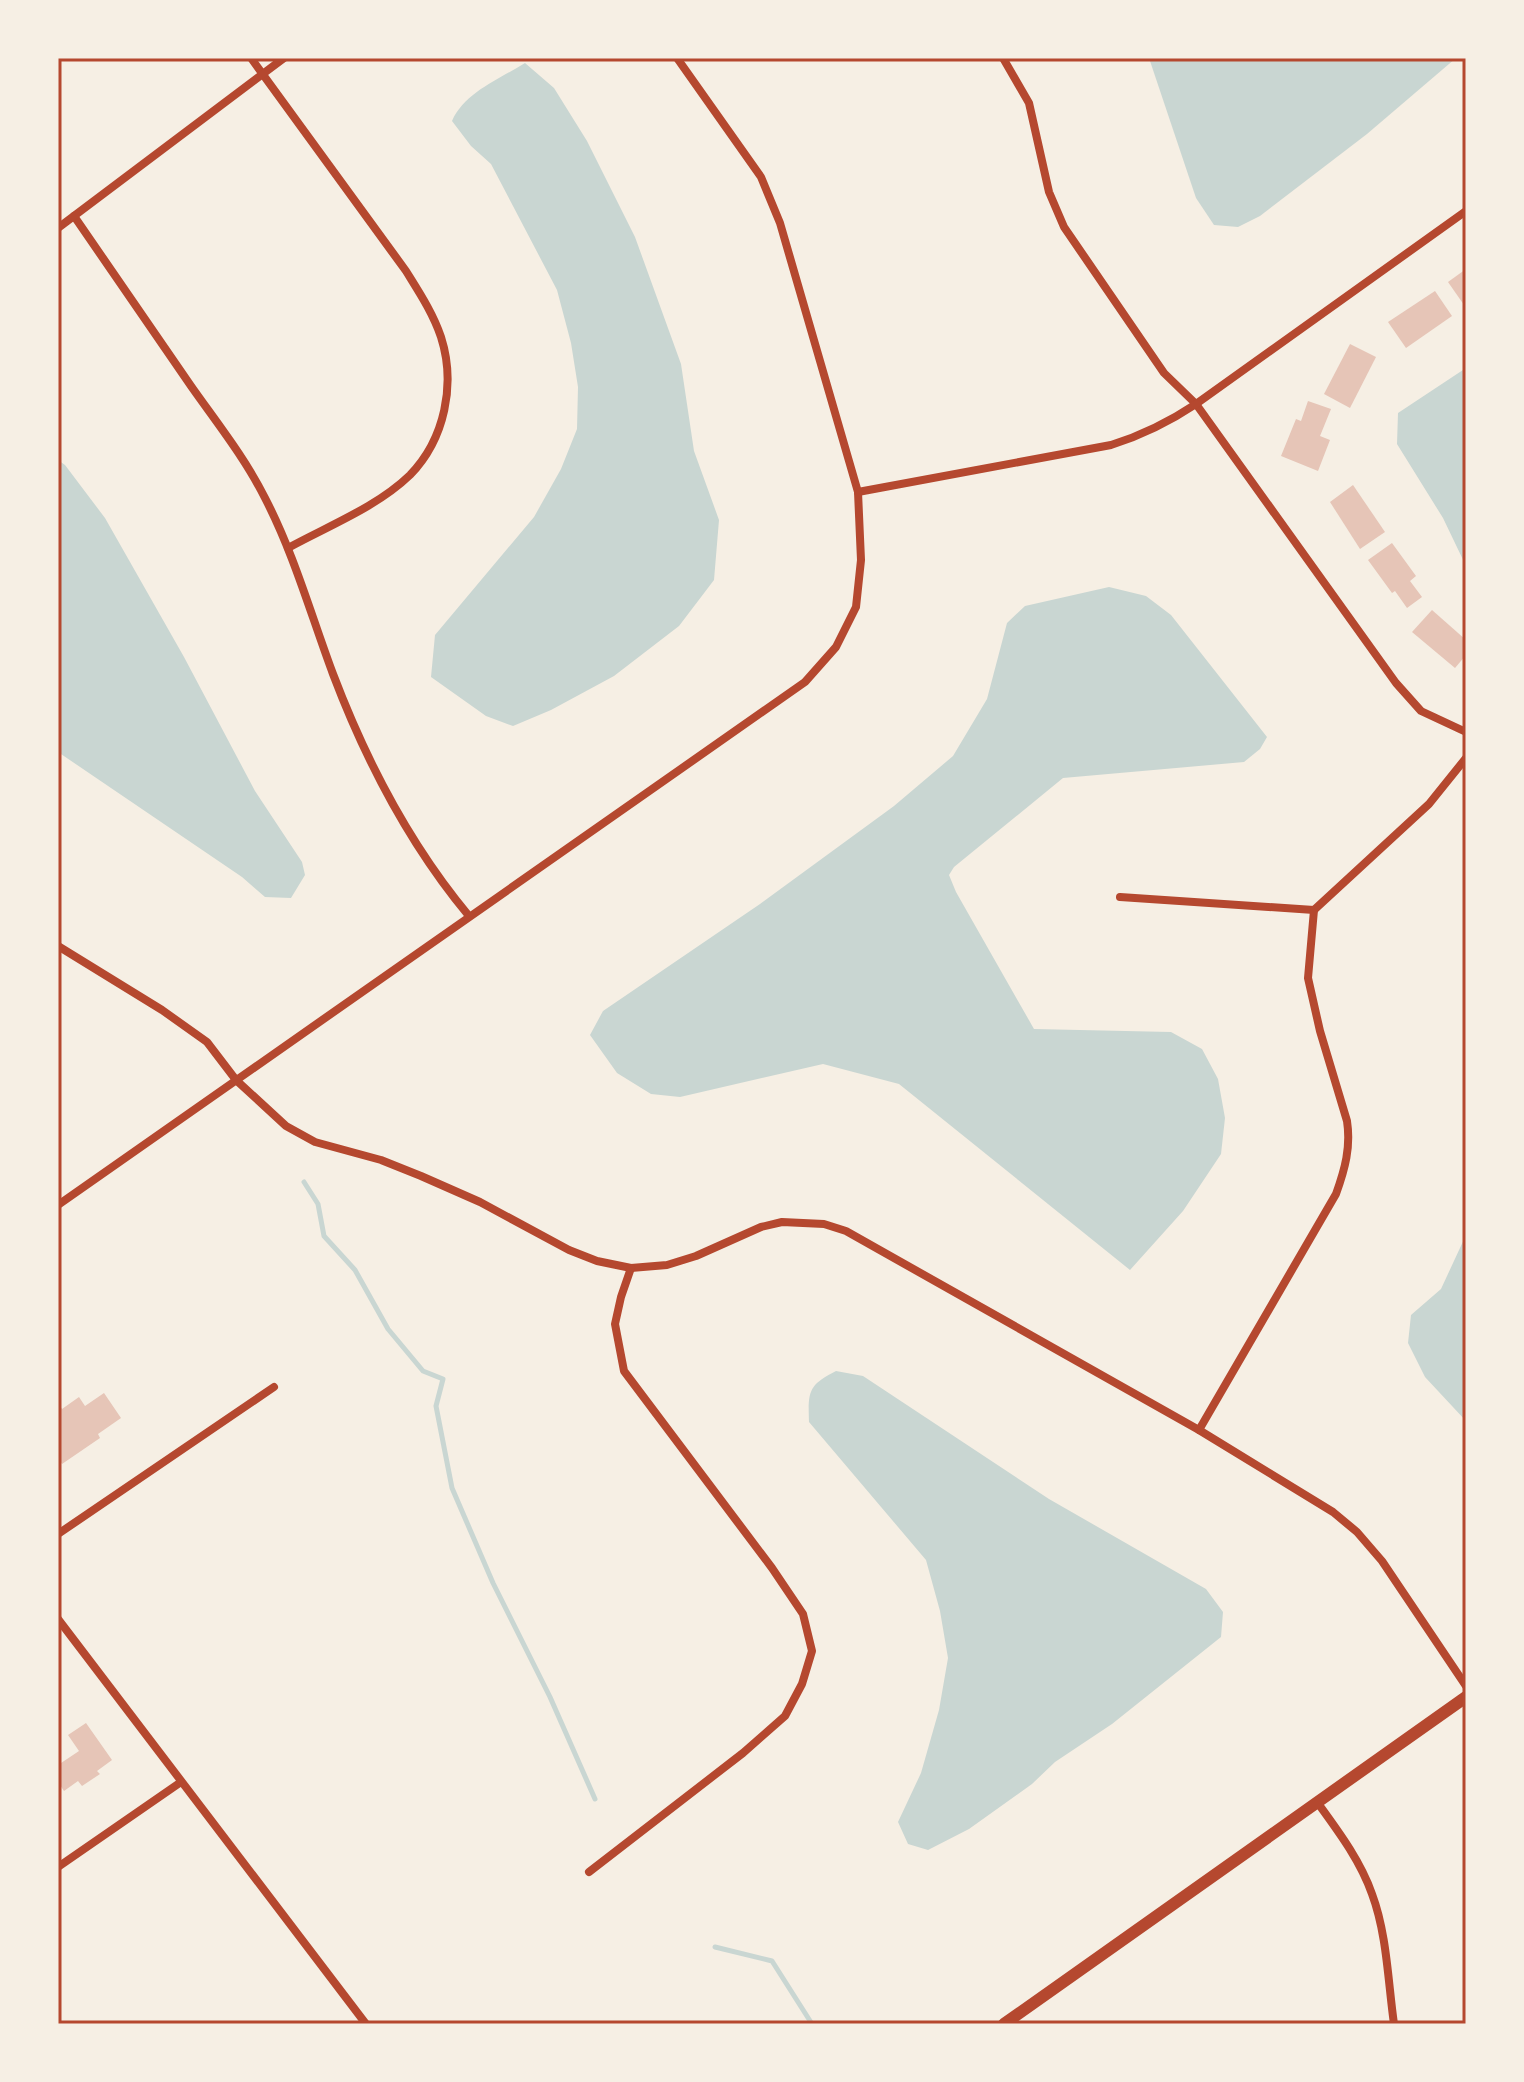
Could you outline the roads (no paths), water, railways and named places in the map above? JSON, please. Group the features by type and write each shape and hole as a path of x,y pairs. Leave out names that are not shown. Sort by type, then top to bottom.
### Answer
{"street":[{"path":"251,58 427,304 441,338 448,376 445,407 438,433 425,456 408,476 384,495 288,548"},
{"path":"58,228 284,58"},
{"path":"58,1205 805,682 836,647 856,607 861,560 858,492 780,223 766,188 677,58"},
{"path":"1003,58 1029,103 1045,179 1064,227 1164,373 1196,404 1396,683 1421,711 1466,732"},
{"path":"858,492 1111,445 1163,426 1466,211"},
{"path":"74,216 265,497 288,548 333,675 366,755 395,811 435,876 469,916"},
{"path":"1199,1430 1336,1194 1345,1171 1349,1136 1347,1121 1308,978 1314,910 1429,804 1466,758"},
{"path":"1120,897 1314,910"},
{"path":"58,946 162,1010 207,1042 236,1080 276,1117 315,1142 381,1160 421,1176 597,1261 631,1268 667,1265 696,1256 761,1227 804,1221 846,1231 1199,1430 1324,1506 1357,1532 1382,1561 1466,1686"},
{"path":"589,1872 743,1753 785,1716 802,1684 812,1651 803,1614 780,1579 624,1371 615,1324 631,1268"},
{"path":"58,1534 274,1387"},
{"path":"58,1619 366,2024"},
{"path":"1004,2024 1466,1697"},
{"path":"58,1867 181,1782"},
{"path":"1317,1802 1344,1840 1373,1894 1380,1921 1394,2024"}],"waterway":[{"path":"304,1182 318,1204 324,1236 355,1270 388,1329 423,1371 443,1379 436,1406 452,1488 493,1583 550,1697 595,1799"},
{"path":"715,1947 772,1961 812,2024"}]}
